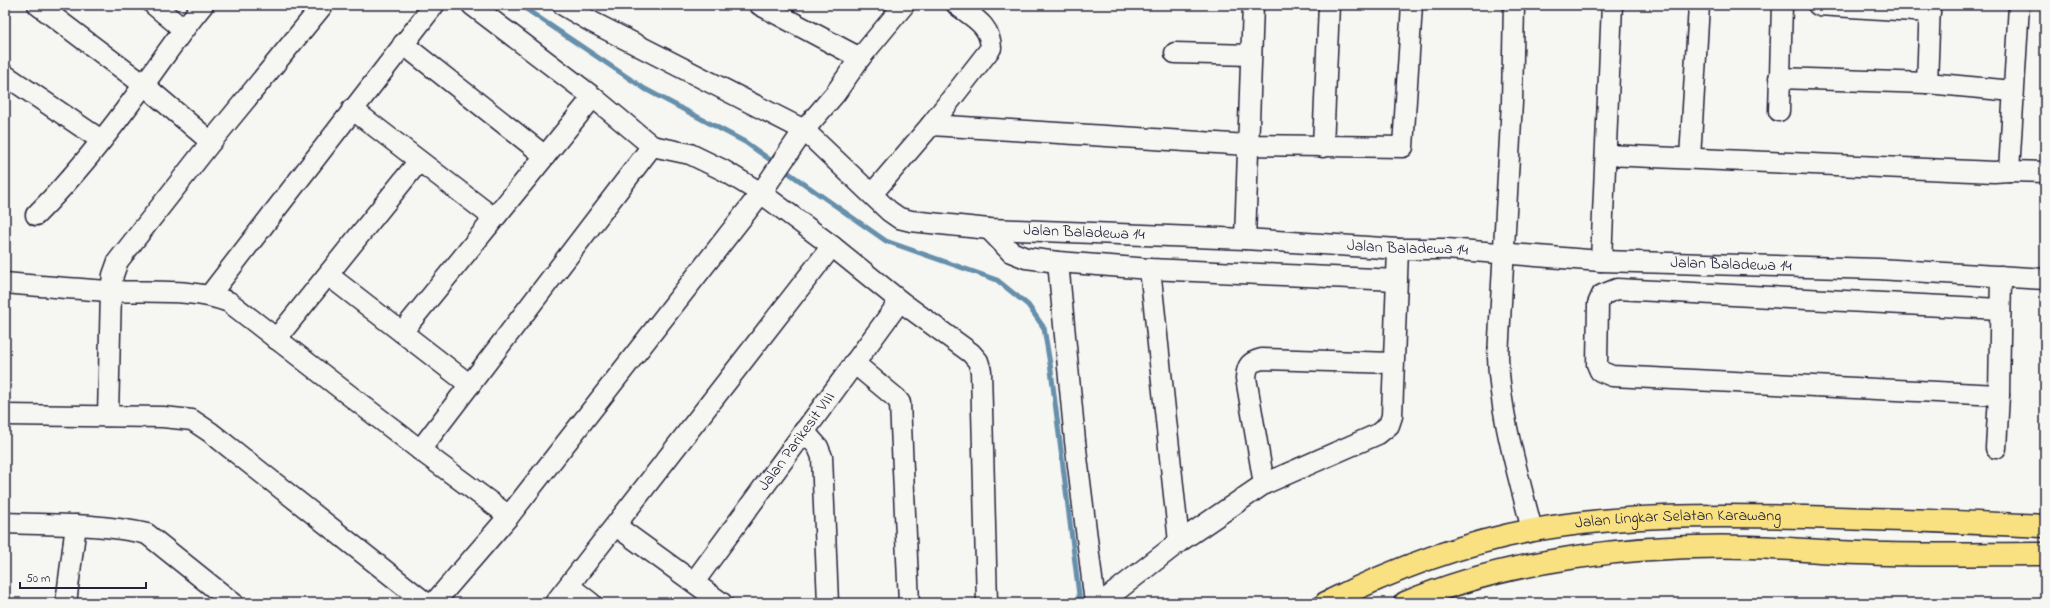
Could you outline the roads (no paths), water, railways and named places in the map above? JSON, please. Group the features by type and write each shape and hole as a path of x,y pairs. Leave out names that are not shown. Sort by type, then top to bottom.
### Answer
{"main road":[{"name":"Jalan Lingkar Selatan Karawang","path":"1326,603 1358,587 1450,552 1532,530 1619,519 1691,516 1857,519 2045,526"},
{"name":"Jalan Lingkar Selatan Karawang","path":"1405,603 1430,592 1515,568 1574,558 1653,549 1688,547 1750,547 1861,553 2045,554"}],"street":[{"path":"38,5 144,85 211,142"},
{"path":"154,5 183,30"},
{"path":"36,215 65,186 144,85 183,30 203,5"},
{"path":"108,416 111,291 113,275 118,261 211,142 323,5"},
{"path":"209,296 352,109 434,5"},
{"path":"472,5 593,97 652,146 690,154 723,170 761,192 971,353 978,362 981,372 987,603"},
{"name":"Jalan Baladewa 14","path":"563,5 592,22 804,130 899,218 911,221 989,229 1245,239 1398,249 1505,252 1601,261 1878,269 2045,279"},
{"path":"434,603 509,516 761,192 804,130 834,94 860,58 904,5"},
{"path":"872,194 931,125 991,48 991,37 986,28 957,5"},
{"path":"1245,239 1253,5"},
{"path":"1323,147 1329,5"},
{"path":"931,125 1248,145 1403,147 1412,5"},
{"path":"1514,5 1505,252 1498,357 1499,379 1505,419 1532,530"},
{"path":"1601,261 1607,155 1612,5"},
{"path":"1690,158 1698,5"},
{"path":"1779,111 1782,5"},
{"path":"1818,5 1930,8 1927,83"},
{"path":"2009,171 2019,5"},
{"path":"765,6 860,58"},
{"path":"403,44 545,156"},
{"path":"1174,53 1251,55"},
{"path":"5,75 101,140"},
{"path":"1779,78 1927,83 2013,91"},
{"path":"402,332 593,97"},
{"path":"352,109 494,218"},
{"path":"420,450 652,146"},
{"path":"1607,155 1994,172 2045,172"},
{"path":"276,340 419,161"},
{"path":"989,229 1011,252 1026,258 1150,269 1397,280"},
{"path":"555,603 832,246"},
{"path":"1101,603 1179,542 1264,484 1384,431 1389,426 1392,416 1398,249"},
{"path":"1058,262 1074,441 1095,603"},
{"path":"1150,269 1179,542"},
{"path":"328,275 470,385"},
{"path":"1996,448 1999,395 2001,276"},
{"path":"5,283 111,291 209,296 229,302 276,340 509,516"},
{"path":"1999,395 1612,376 1600,371 1597,364 1598,304 1602,295 1617,289 2000,309"},
{"name":"Jalan Parikesit VIII","path":"694,582 900,300"},
{"path":"1264,484 1246,378 1246,368 1252,362 1262,359 1393,363"},
{"path":"854,363 896,398 900,404 909,603"},
{"path":"5,415 163,417 192,420 210,432 426,603"},
{"path":"804,431 818,447 822,457 828,603"},
{"path":"5,523 76,525 132,530 147,534 233,603"},
{"path":"66,603 76,525"},
{"path":"616,526 722,603"},
{"path":"569,586 591,603"}],"waterway":[{"path":"520,5 645,89 745,142 776,164"},
{"path":"783,169 886,241 997,280 1028,305 1044,328 1051,370 1080,603"}]}
